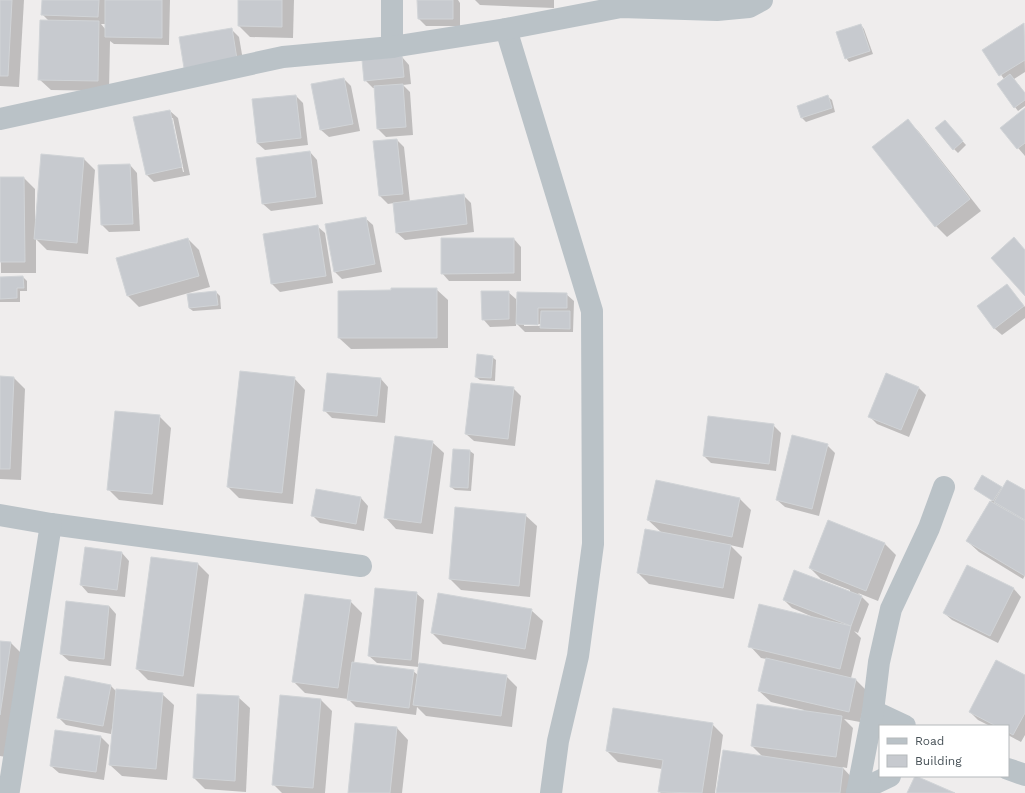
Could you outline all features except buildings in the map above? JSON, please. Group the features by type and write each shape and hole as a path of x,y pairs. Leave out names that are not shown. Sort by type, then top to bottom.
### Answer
{"street":[{"path":"392,0 392,46"},
{"path":"0,119 283,57 392,46 506,29 621,7 717,10 749,7 762,0"},
{"path":"506,29 592,311 593,544 578,656 558,741 551,793"},
{"path":"857,792 873,710 879,662 891,608 929,528 944,487"},
{"path":"0,515 52,524 361,566"},
{"path":"11,791 52,524"},
{"path":"873,710 903,725"},
{"path":"1009,769 1025,775"},
{"path":"857,792 888,777"}]}
